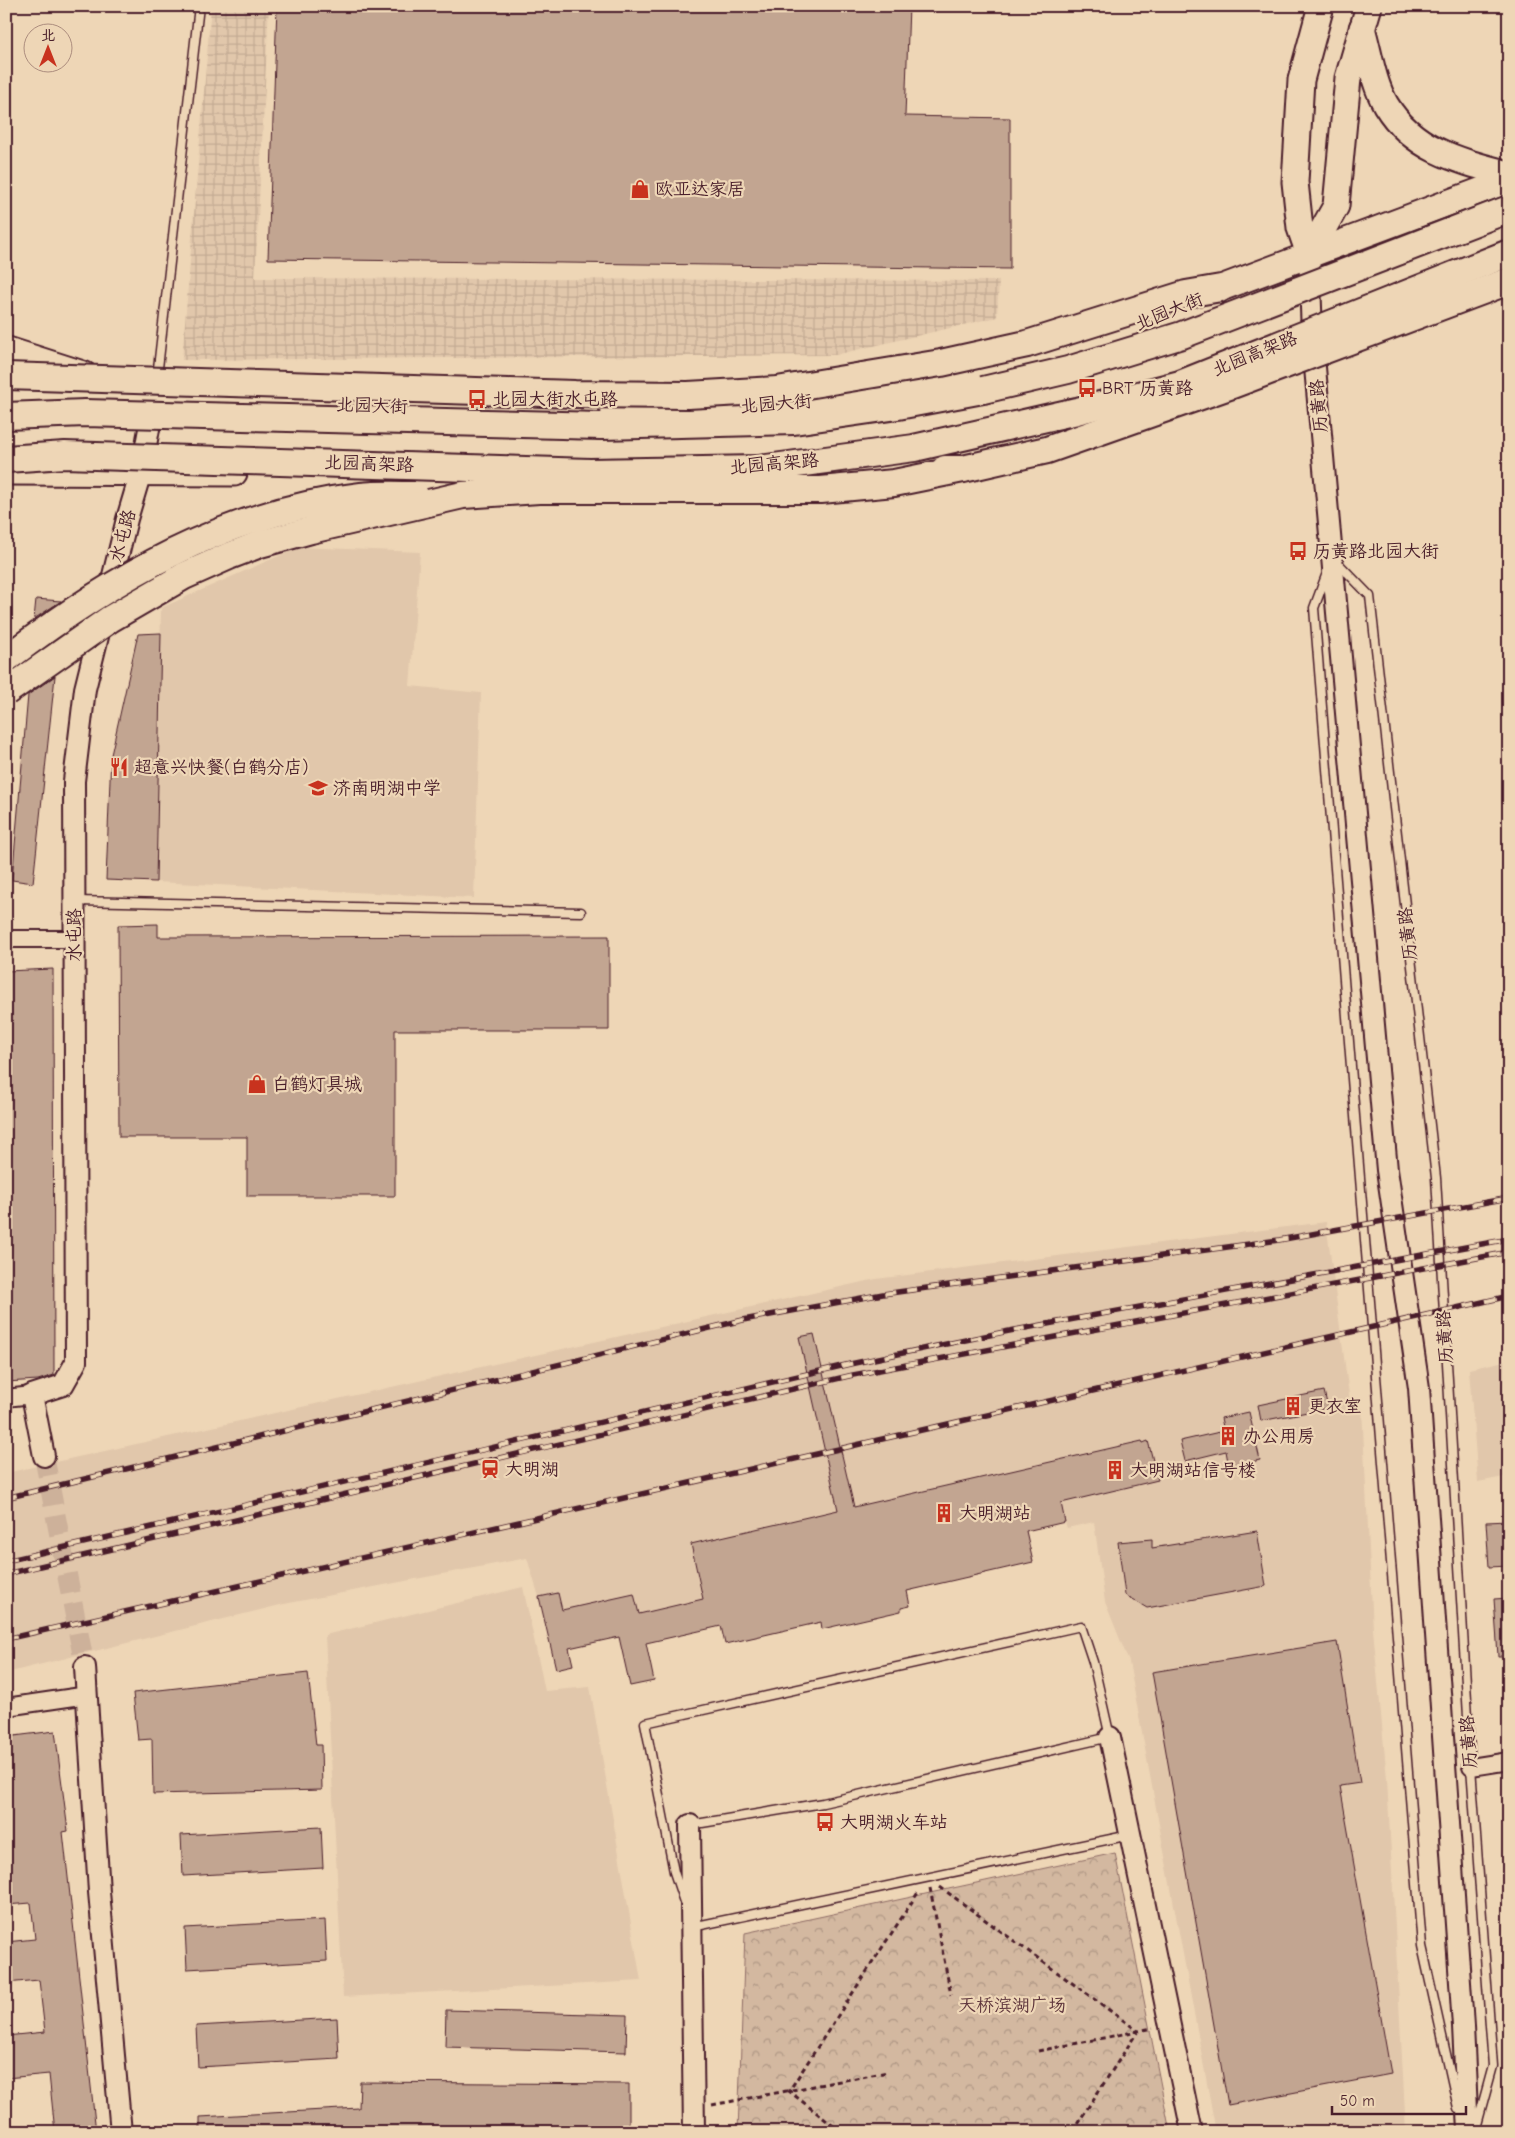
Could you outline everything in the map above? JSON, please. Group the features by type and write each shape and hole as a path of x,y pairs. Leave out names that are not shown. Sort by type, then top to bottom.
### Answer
{"highway":[{"path":"6,416 85,413 601,426 794,421 898,406 1058,372 1182,335 1509,209"},
{"name":"北园高架路","path":"6,459 65,455 590,472 759,469 914,448 1077,411 1180,384 1509,253"},
{"path":"6,659 92,596 158,559 229,527 290,510 362,496 538,490 821,490 894,483 1047,450 1232,385 1509,281"},
{"path":"6,376 89,377 404,389 679,395 777,390 942,363 1027,344 1186,294 1221,288"},
{"path":"6,350 89,377"},
{"path":"85,413 255,384"},
{"path":"1047,450 1180,384"},
{"path":"404,389 601,426"},
{"path":"759,469 963,469"},
{"path":"6,692 110,619 184,576 229,556 260,544 312,530 463,494"}],"main road":[{"name":"历黄路","path":"1309,254 1300,228 1295,182 1301,80 1320,6"},
{"path":"1309,254 1336,206 1348,78 1365,17"},
{"path":"1365,17 1385,104 1406,132 1438,152 1509,174"},
{"name":"北园大街","path":"6,397 155,397 473,410 694,410 785,405 936,381 1041,357 1193,306 1221,288 1509,180"},
{"path":"6,472 626,478 779,476 977,446 1201,382 1312,334 1432,297 1509,266"}],"street":[{"name":"历黄路","path":"1309,254 1312,334 1387,1170 1419,1388 1462,2016 1468,2132"},
{"name":"水屯路","path":"32,1395 63,1385 76,1362 74,781 85,690 127,519 141,472 155,397"},
{"path":"6,938 74,939"},
{"path":"6,1398 32,1395 44,1456"},
{"path":"85,1666 99,1892 121,2132"},
{"path":"6,1707 88,1695"},
{"path":"1110,1738 1192,2132"},
{"path":"1471,1767 1509,1761"},
{"path":"690,1825 694,2132"}],"lane":[{"path":"155,397 199,6"},
{"name":"历黄路","path":"1464,2132 1421,1937 1314,608 1333,558 1370,596 1436,1178 1471,1767 1492,2066 1475,2132"},
{"path":"74,901 581,912"},
{"path":"690,1825 823,1803 1110,1738 1094,1662 1082,1626 645,1723 674,1872 692,1928 1130,1834"}],"path":[{"path":"928,1878 951,1995"},
{"path":"928,1878 1138,2031"},
{"path":"790,2090 928,1878"},
{"path":"1038,2051 1170,2025"},
{"path":"1072,2132 1138,2031"},
{"path":"694,2108 888,2072"},
{"path":"790,2090 841,2132"}],"shaded area":[{"path":"211,6 269,6 255,278 999,281 997,317 835,355 182,360"},
{"name":"济南明湖中学","path":"299,547 420,552 410,686 481,693 474,898 156,882 161,608"},
{"name":"大明湖站","path":"1326,1222 1351,1410 1362,1408 1373,1629 1387,1779 1406,2132 1216,2132 1129,1662 1105,1602 1094,1522 1067,1528 1065,1522 1027,1531 1033,1562 907,1591 910,1606 901,1608 901,1611 822,1629 821,1622 725,1644 721,1626 646,1643 654,1681 630,1686 618,1637 570,1648 573,1665 556,1669 539,1597 527,1558 284,1604 6,1673 6,1473 876,1279"},
{"path":"1509,1360 1509,1476 1478,1482 1469,1369"},
{"path":"523,1587 545,1691 590,1687 641,1981 343,1997 325,1635"}],"green space":[{"name":"天桥滨湖广场","path":"1115,1853 1170,2132 738,2132 745,1933"}],"building":[{"name":"欧亚达家居","path":"277,6 909,6 905,116 1010,118 1010,269 268,259"},
{"path":"36,599 61,601 34,619"},
{"path":"161,633 156,882 106,880 111,755 138,634"},
{"path":"55,676 33,883 12,880 28,695"},
{"name":"白鹤灯具城","path":"158,924 158,937 609,936 609,1030 395,1030 395,1196 247,1196 247,1137 119,1137 118,925"},
{"path":"53,969 54,1375 38,1380 6,1382 6,971"},
{"name":"大明湖站","path":"814,1334 854,1507 1142,1441 1143,1443 1148,1441 1158,1480 1061,1503 1065,1522 1026,1531 1033,1562 907,1591 910,1606 901,1608 901,1611 822,1629 821,1622 725,1644 721,1626 646,1643 654,1681 630,1686 619,1637 569,1648 573,1665 556,1669 539,1597 558,1593 562,1610 634,1594 639,1614 703,1599 691,1544 838,1510 799,1337"},
{"name":"更衣室","path":"1324,1391 1328,1408 1261,1421 1258,1405"},
{"name":"办公用房","path":"1249,1412 1260,1460 1229,1467 1226,1451 1185,1461 1180,1441 1224,1431 1221,1418"},
{"path":"1509,1521 1509,1566 1489,1567 1486,1522"},
{"path":"1257,1531 1266,1586 1147,1608 1125,1595 1118,1542 1152,1539 1152,1548"},
{"path":"1509,1598 1509,1656 1498,1656 1494,1599"},
{"path":"1337,1642 1360,1783 1340,1786 1391,2074 1228,2105 1152,1672"},
{"path":"308,1673 316,1745 321,1745 322,1790 153,1794 152,1739 138,1740 133,1693"},
{"path":"55,1731 68,1831 63,1832 96,2132 55,2132 49,2074 6,2078 6,2036 45,2032 39,1980 6,1983 6,1942 35,1939 31,1903 6,1905 6,1737"},
{"path":"321,1827 323,1868 183,1876 181,1835"},
{"path":"325,1920 327,1961 187,1969 185,1928"},
{"path":"446,2010 627,2015 626,2052 445,2047"},
{"path":"337,2018 339,2059 198,2067 196,2026"},
{"path":"360,2082 629,2084 629,2132 200,2132 200,2117 359,2108"}],"tunnel":[{"path":"44,1456 85,1667"}],"railway":[{"path":"6,1498 743,1320 883,1294 1279,1240 1509,1198"},
{"path":"6,1561 850,1364 1004,1332 1509,1239"},
{"path":"6,1574 853,1375 1509,1252"},
{"path":"6,1639 1509,1296"}],"place":[{"name":"欧亚达家居","path":"640,189"},
{"name":"BRT 历黄路","path":"1087,388"},
{"name":"北园大街水屯路","path":"477,399"},
{"name":"历黄路北园大街","path":"1298,551"},
{"name":"超意兴快餐(白鹤分店)","path":"119,767"},
{"name":"济南明湖中学","path":"318,788"},
{"name":"白鹤灯具城","path":"257,1084"},
{"name":"更衣室","path":"1293,1406"},
{"name":"办公用房","path":"1228,1436"},
{"name":"大明湖","path":"490,1469"},
{"name":"大明湖站信号楼","path":"1115,1470"},
{"name":"大明湖站","path":"944,1513"},
{"name":"大明湖火车站","path":"825,1822"}]}
